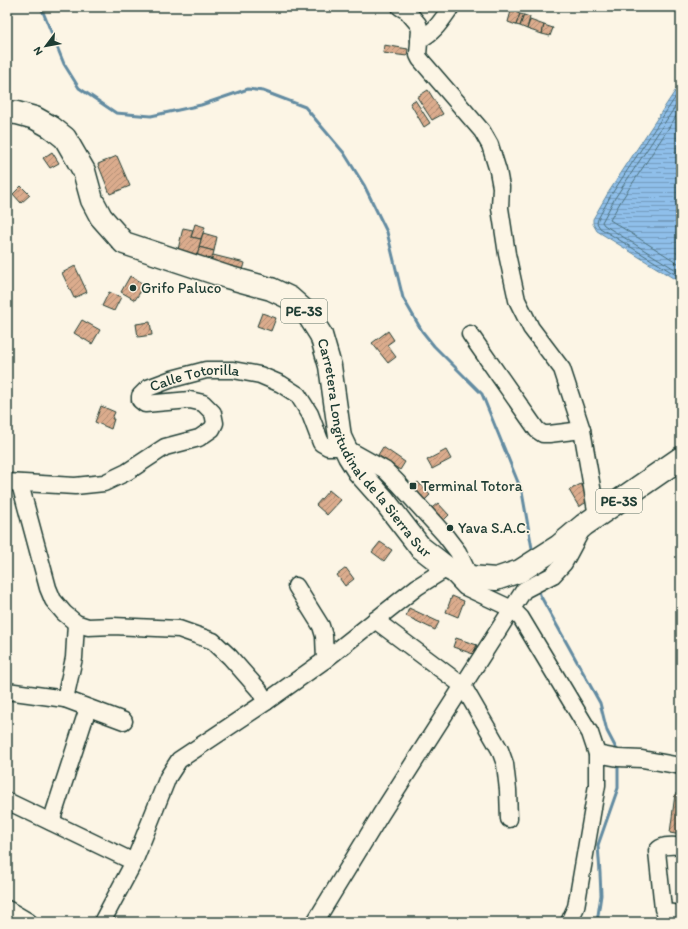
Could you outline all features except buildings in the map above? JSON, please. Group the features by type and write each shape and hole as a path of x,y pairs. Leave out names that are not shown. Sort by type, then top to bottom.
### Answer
{"highway":[{"name":"Carretera Longitudinal de la Sierra Sur","path":"7,112 35,118 51,127 65,138 84,171 92,200 101,218 124,243 227,277 271,288 290,298 307,313 321,335 330,366 340,437 344,447 359,472 383,498 420,547 447,568 470,577 522,580 559,546 591,520 681,458"}],"street":[{"path":"314,922 512,609 522,580 552,575 564,563 591,520 582,430 562,369 531,328 517,300 507,254 500,208 501,187 490,145 482,131 420,59 418,55 420,30 418,24 407,11 400,7"},
{"path":"419,40 428,36 435,30 451,7"},
{"path":"470,334 537,430 543,434 549,434 582,430"},
{"name":"Calle Totorilla","path":"13,483 75,486 104,482 127,472 164,447 199,438 212,429 215,423 213,413 203,403 190,400 145,404 140,400 140,396 148,388 172,379 206,370 233,370 260,375 281,384 298,395 310,414 321,443 328,447 344,447"},
{"path":"344,447 385,470 398,483 446,535 458,552 470,577"},
{"path":"13,483 53,600 76,623 88,627 113,626 179,628 213,642 230,657 259,690 266,702"},
{"path":"102,922 134,862 168,777 179,760 266,702 325,660 417,587 447,568 465,587 512,609 521,618 590,733 597,754 597,785 576,907 569,922"},
{"path":"296,586 323,631 325,660"},
{"path":"375,620 463,686 500,750 505,764 509,819"},
{"path":"65,699 74,658 76,623"},
{"path":"7,691 65,699 124,721"},
{"path":"51,822 88,708"},
{"path":"597,754 618,758 642,759 681,766"},
{"path":"7,800 134,862"},
{"path":"681,846 663,846 657,851 663,909 665,912 681,914"},
{"path":"7,909 28,922"}],"water":[{"path":"681,82 681,283 597,231 593,224 593,219 608,193"}],"waterway":[{"path":"41,7 64,64 79,88 116,113 151,116 201,105 248,89 263,91 305,107 344,153 364,185 387,232 403,298 422,331 434,346 482,394 522,492 533,554"},
{"path":"539,589 540,595 600,703 607,731 618,752"},
{"path":"597,922 601,895 598,845 618,788 618,764"}],"place":[{"name":"Grifo Paluco","path":"133,288"},
{"name":"Terminal Totora","path":"413,486"},
{"name":"Yava S.A.C.","path":"450,528"}]}
